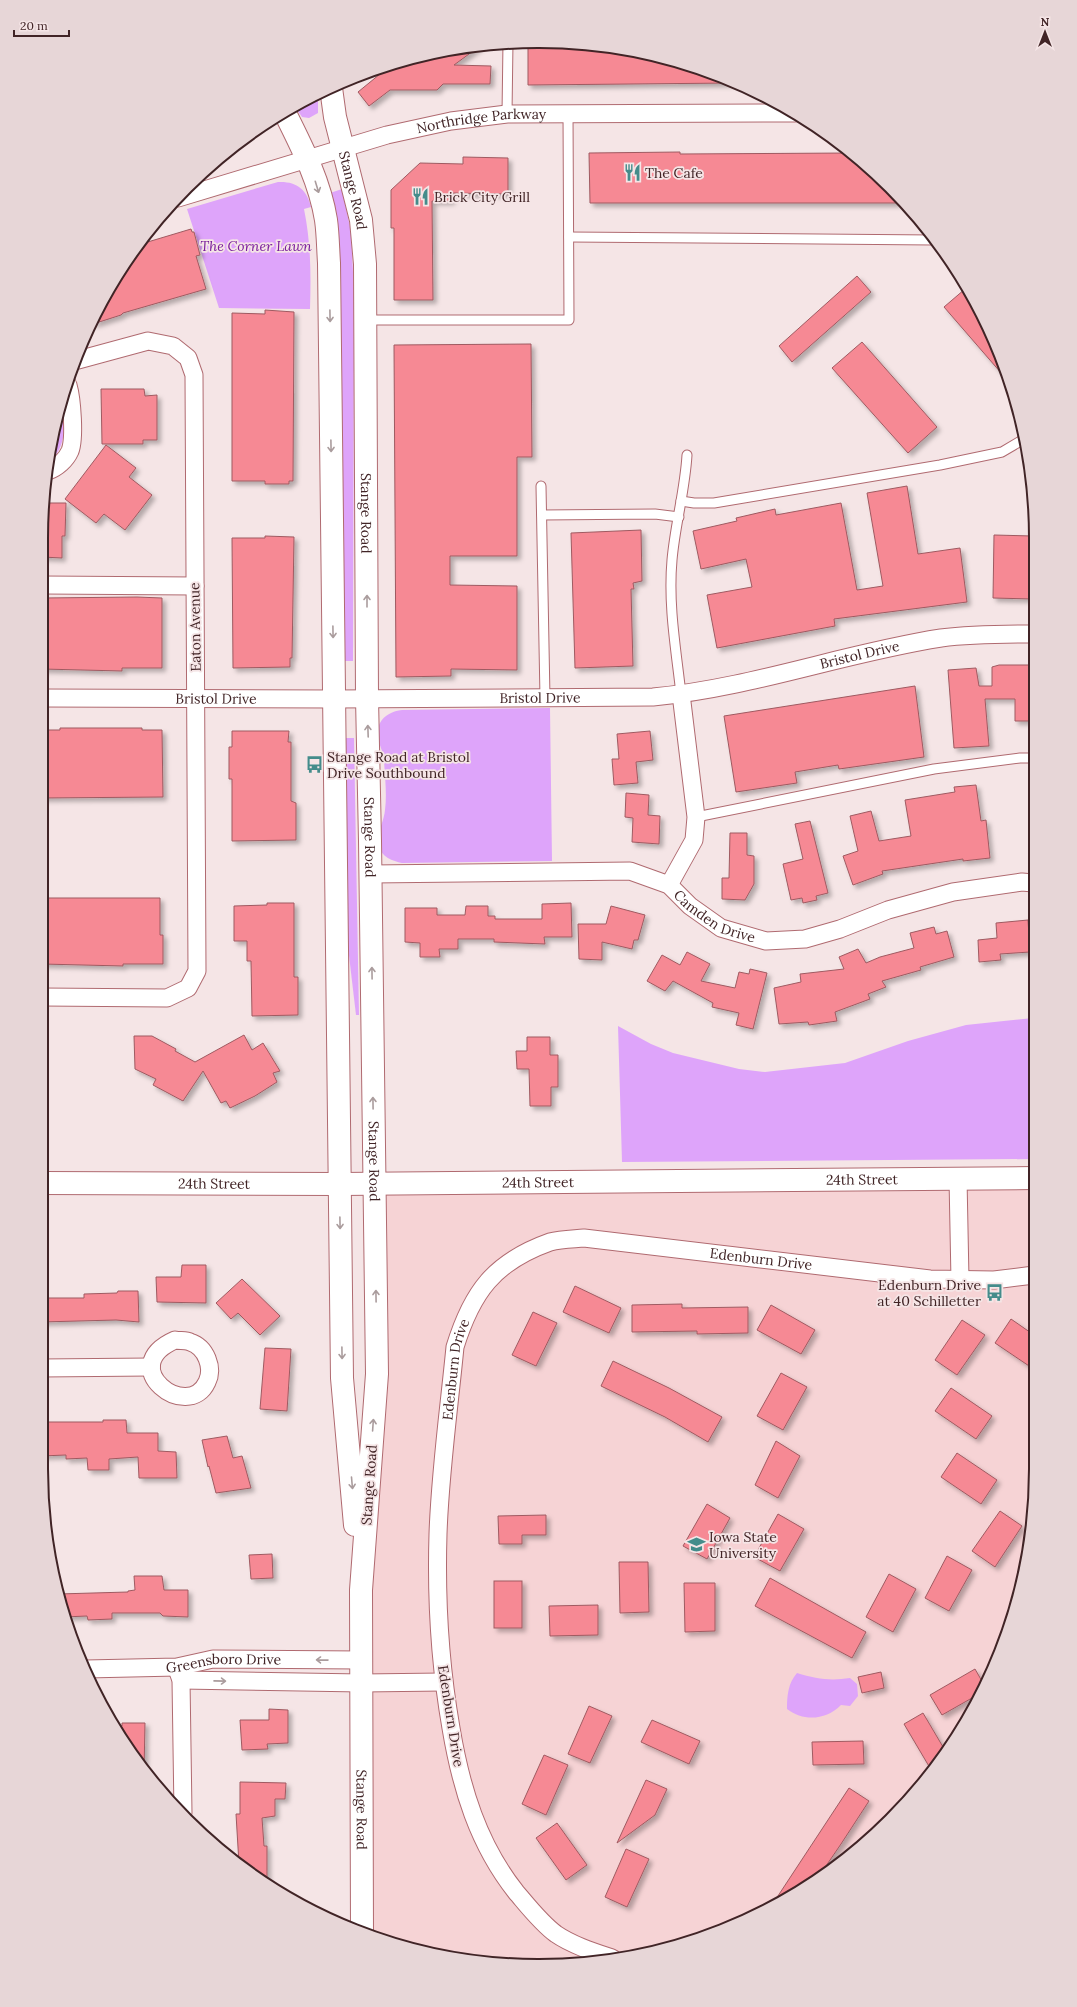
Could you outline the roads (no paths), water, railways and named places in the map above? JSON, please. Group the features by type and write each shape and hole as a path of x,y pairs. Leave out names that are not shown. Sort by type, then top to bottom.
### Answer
{"main road":[{"name":"Stange Road","path":"332,94 342,148 361,220 365,264 366,320 367,698 371,874 377,1374 361,1590 362,1926"},
{"name":"Stange Road","path":"287,118 307,158 326,220 329,263 342,1378 361,1590"},
{"name":"24th Street","path":"48,1183 374,1184 1029,1178"}],"street":[{"name":"Northridge Parkway","path":"190,194 387,135 451,121 507,114 782,113"},
{"name":"Eaton Avenue","path":"48,997 167,998 188,988 197,971 194,375 188,358 172,346 148,341 82,359"},
{"path":"53,470 57,468 70,451 72,430 70,393"},
{"path":"48,585 195,586"},
{"name":"Bristol Drive","path":"48,698 334,699 653,697 681,694 767,677 942,638 986,634 1029,634"},
{"path":"669,886 694,840 696,817 681,694"},
{"name":"Camden Drive","path":"371,874 630,870 669,886 690,906 721,928 766,941 805,939 840,929 888,910 952,892 1022,882 1029,883"},
{"path":"958,1178 960,1280"},
{"name":"Edenburn Drive","path":"603,1955 586,1949 556,1934 530,1908 504,1877 482,1836 463,1789 443,1682 438,1595 438,1533 456,1347 464,1320 479,1291 497,1271 517,1257 552,1242 584,1238 930,1280 994,1280 1029,1276"},
{"path":"48,1368 151,1367"},
{"name":"Greensboro Drive","path":"179,1674 213,1659 361,1660"},
{"name":"Greensboro Drive","path":"91,1669 362,1683 443,1682"},
{"path":"179,1674 183,1805"}],"lane":[{"path":"507,114 508,49"},
{"path":"366,320 569,320 568,114"},
{"path":"569,237 928,240"},
{"path":"682,501 694,503 714,502 940,465 1002,452 1020,442"},
{"path":"681,694 671,608 672,560 686,476 687,454"},
{"path":"541,486 545,698"},
{"path":"542,515 655,514 679,517"},
{"path":"696,817 934,769 1029,758"}],"place":[{"name":"The Cafe","path":"632,173"},
{"name":"Brick City Grill","path":"421,197"},
{"name":"Stange Road at Bristol Drive Southbound","path":"314,765"},
{"name":"Edenburn Drive at 40 Schilletter","path":"994,1293"},
{"name":"Iowa State University","path":"696,1545"}],"park label":[{"name":"The Corner Lawn","path":"256,246"}]}
